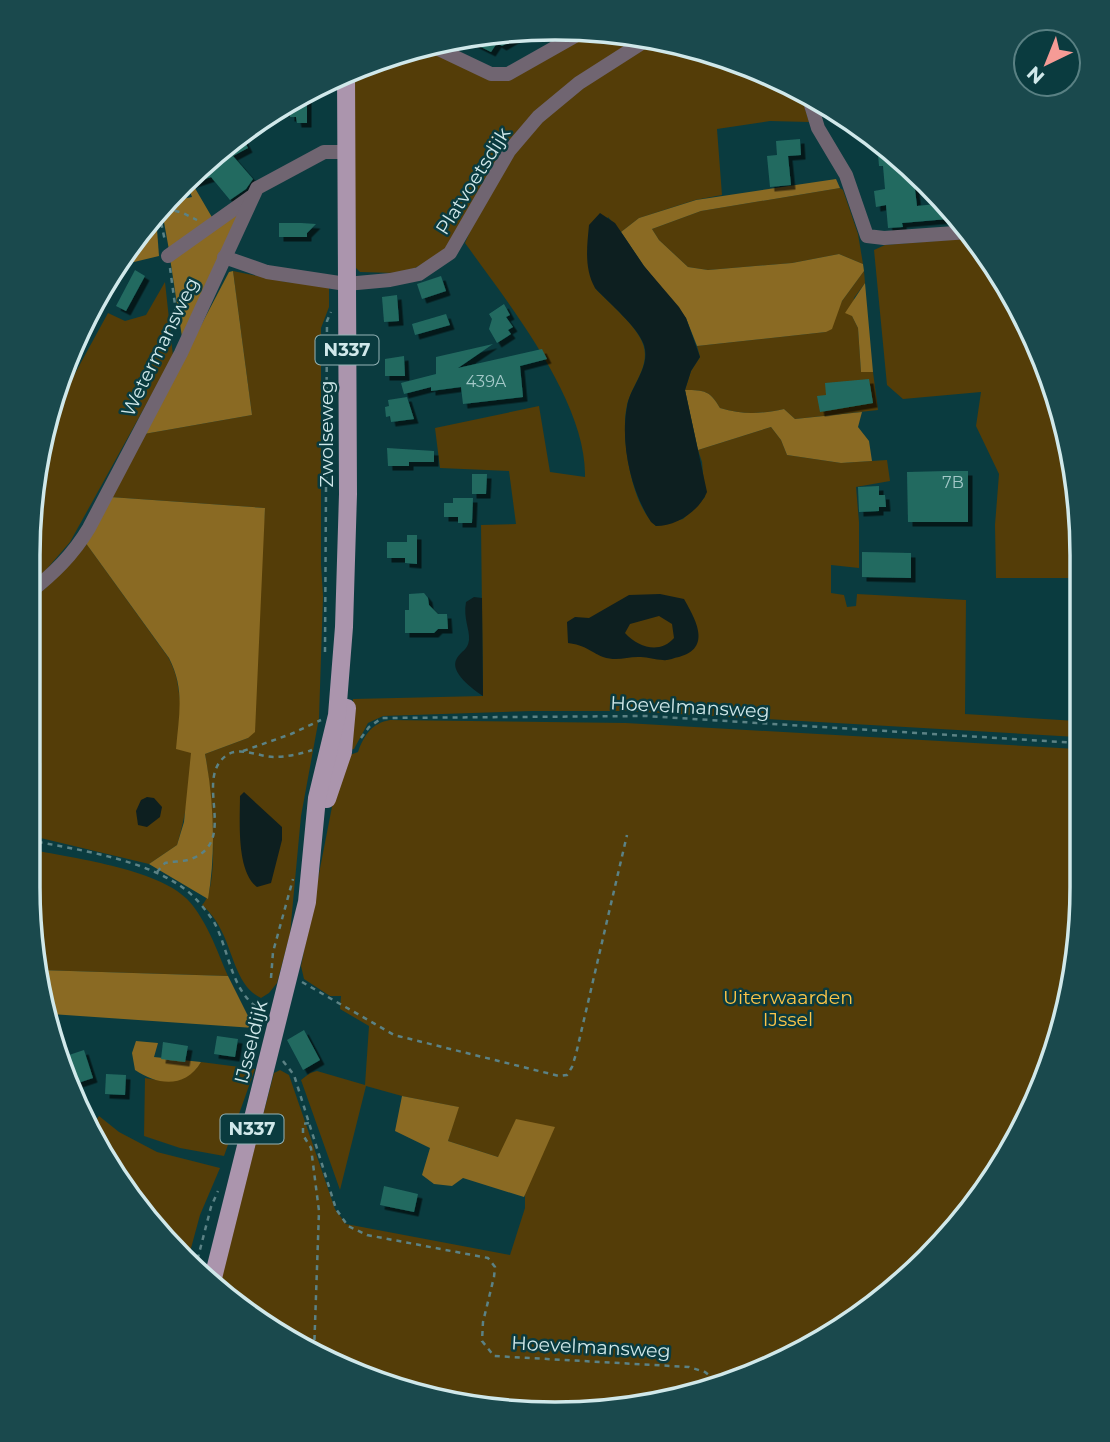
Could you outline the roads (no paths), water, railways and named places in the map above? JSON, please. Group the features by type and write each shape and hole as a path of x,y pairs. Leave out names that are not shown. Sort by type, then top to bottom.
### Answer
{"main road":[{"name":"Zwolseweg","path":"309,885 324,749 337,715 344,627 348,494 346,84"},
{"name":"Zwolseweg","path":"290,975 328,798 344,752 348,705 344,627"},
{"name":"IJsseldijk","path":"214,1273 290,975"}],"street":[{"path":"445,52 491,74 508,74 567,40"},
{"name":"Platvoetsdijk","path":"224,257 267,272 346,284 419,274 450,253 509,151 538,117 579,83 635,47"},
{"path":"812,109 818,128 846,175 867,236 884,238 956,233"},
{"name":"Wetermansweg","path":"40,585 55,573 82,540 181,353 257,188 324,152 346,152"},
{"path":"168,256 253,196"}],"park label":[{"name":"Uiterwaarden IJssel","path":"788,1008"}]}
